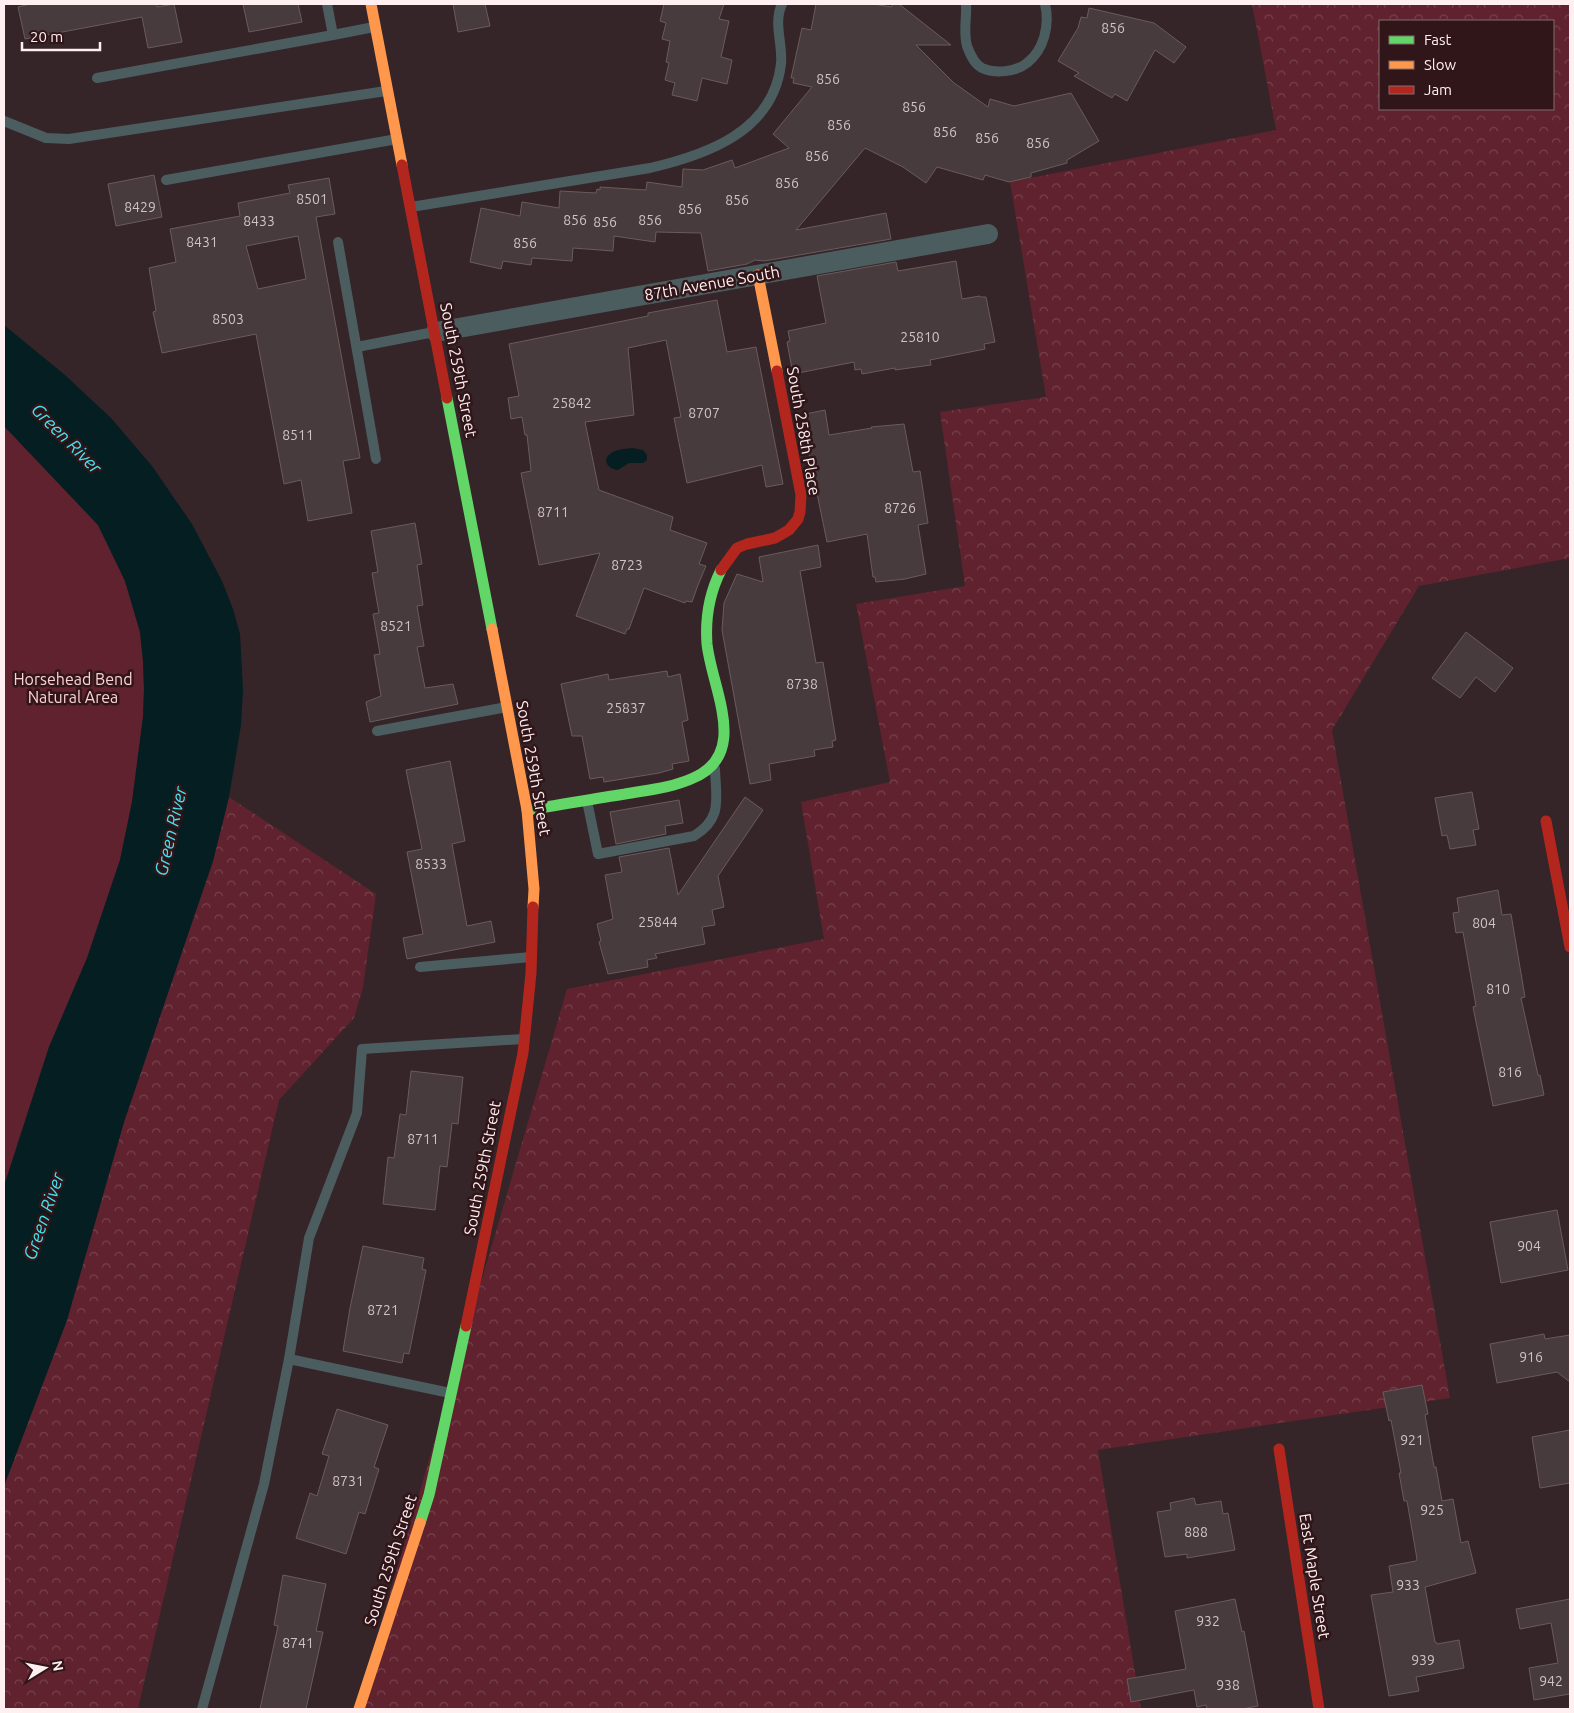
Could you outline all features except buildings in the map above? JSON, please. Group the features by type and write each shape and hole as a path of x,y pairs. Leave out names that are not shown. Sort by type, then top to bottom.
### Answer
{"street":[{"name":"South 259th Street","path":"359,1709 428,1495 482,1252 522,1054 532,957 534,889 528,810 372,4"},
{"name":"87th Avenue South","path":"436,332 988,234"},
{"name":"South 258th Place","path":"714,766 721,756 724,745 724,724 708,651 706,626 708,602 724,565 731,554 745,544 773,538 785,533 797,521 801,508 801,495 758,275"},
{"path":"528,810 677,784 694,779 714,766"},
{"path":"1546,821 1570,947"},
{"name":"East Maple Street","path":"1279,1449 1319,1709"}],"lane":[{"path":"327,4 333,35"},
{"path":"410,208 650,168 706,152 724,143 745,129 765,105 774,88 781,65 778,19 782,4"},
{"path":"966,4 964,31 967,46 974,61 981,68 1003,71 1012,70 1026,64 1038,50 1046,26 1045,4"},
{"path":"97,78 376,27"},
{"path":"4,121 46,138 69,139 388,91"},
{"path":"166,180 397,140"},
{"path":"338,242 376,459"},
{"path":"357,347 436,332"},
{"path":"377,731 508,706"},
{"path":"587,800 598,854 694,836 704,830 713,820 716,806 714,766"},
{"path":"420,967 532,957"},
{"path":"202,1709 264,1484 290,1360 308,1238 357,1113 362,1049 524,1039"},
{"path":"290,1360 451,1393"}],"green space":[{"path":"1252,4 1570,4 1570,558 1419,586 1332,730 1450,1398 1098,1450 1141,1709 356,1709 567,989 824,939 801,802 890,782 856,604 965,586 940,412 1046,397 1010,182 1276,130"},
{"name":"Horsehead Bend Natural Area","path":"4,426 98,525 125,581 140,632 144,689 143,717 132,802 120,860 87,958 49,1047 4,1186"},
{"path":"229,797 376,894 363,988 354,1018 279,1100 138,1709 4,1709 4,1486 67,1320 124,1122 213,861"}],"water":[{"name":"Green River","path":"4,325 65,375 111,418 152,466 192,524 222,581 233,609 240,634 243,690 241,725 229,797 213,861 124,1122 67,1320 4,1486 4,1186 49,1047 87,958 120,860 132,802 143,717 144,689 140,632 125,581 98,525 4,426"},
{"path":"633,448 643,450 647,455 647,460 643,463 629,463 618,470 612,468 606,462 607,457 612,452"}],"traffic: fast":[{"path":"447,398 492,629"},
{"path":"527,810 667,787 691,779 709,768 720,754 724,738 720,701 707,644 707,615 711,597 721,570"},
{"path":"420,1523 429,1495 466,1326"}],"traffic: slow":[{"path":"371,4 402,165"},
{"path":"758,275 777,371"},
{"path":"492,629 527,810 534,889 533,907"},
{"path":"359,1709 420,1523"}],"traffic: jam":[{"path":"402,165 447,398"},
{"path":"721,570 737,548 775,538 789,530 798,519 800,512 801,495 777,371"},
{"path":"1546,821 1570,947"},
{"path":"466,1326 523,1053 531,973 533,907"},
{"path":"1279,1449 1319,1709"}]}
